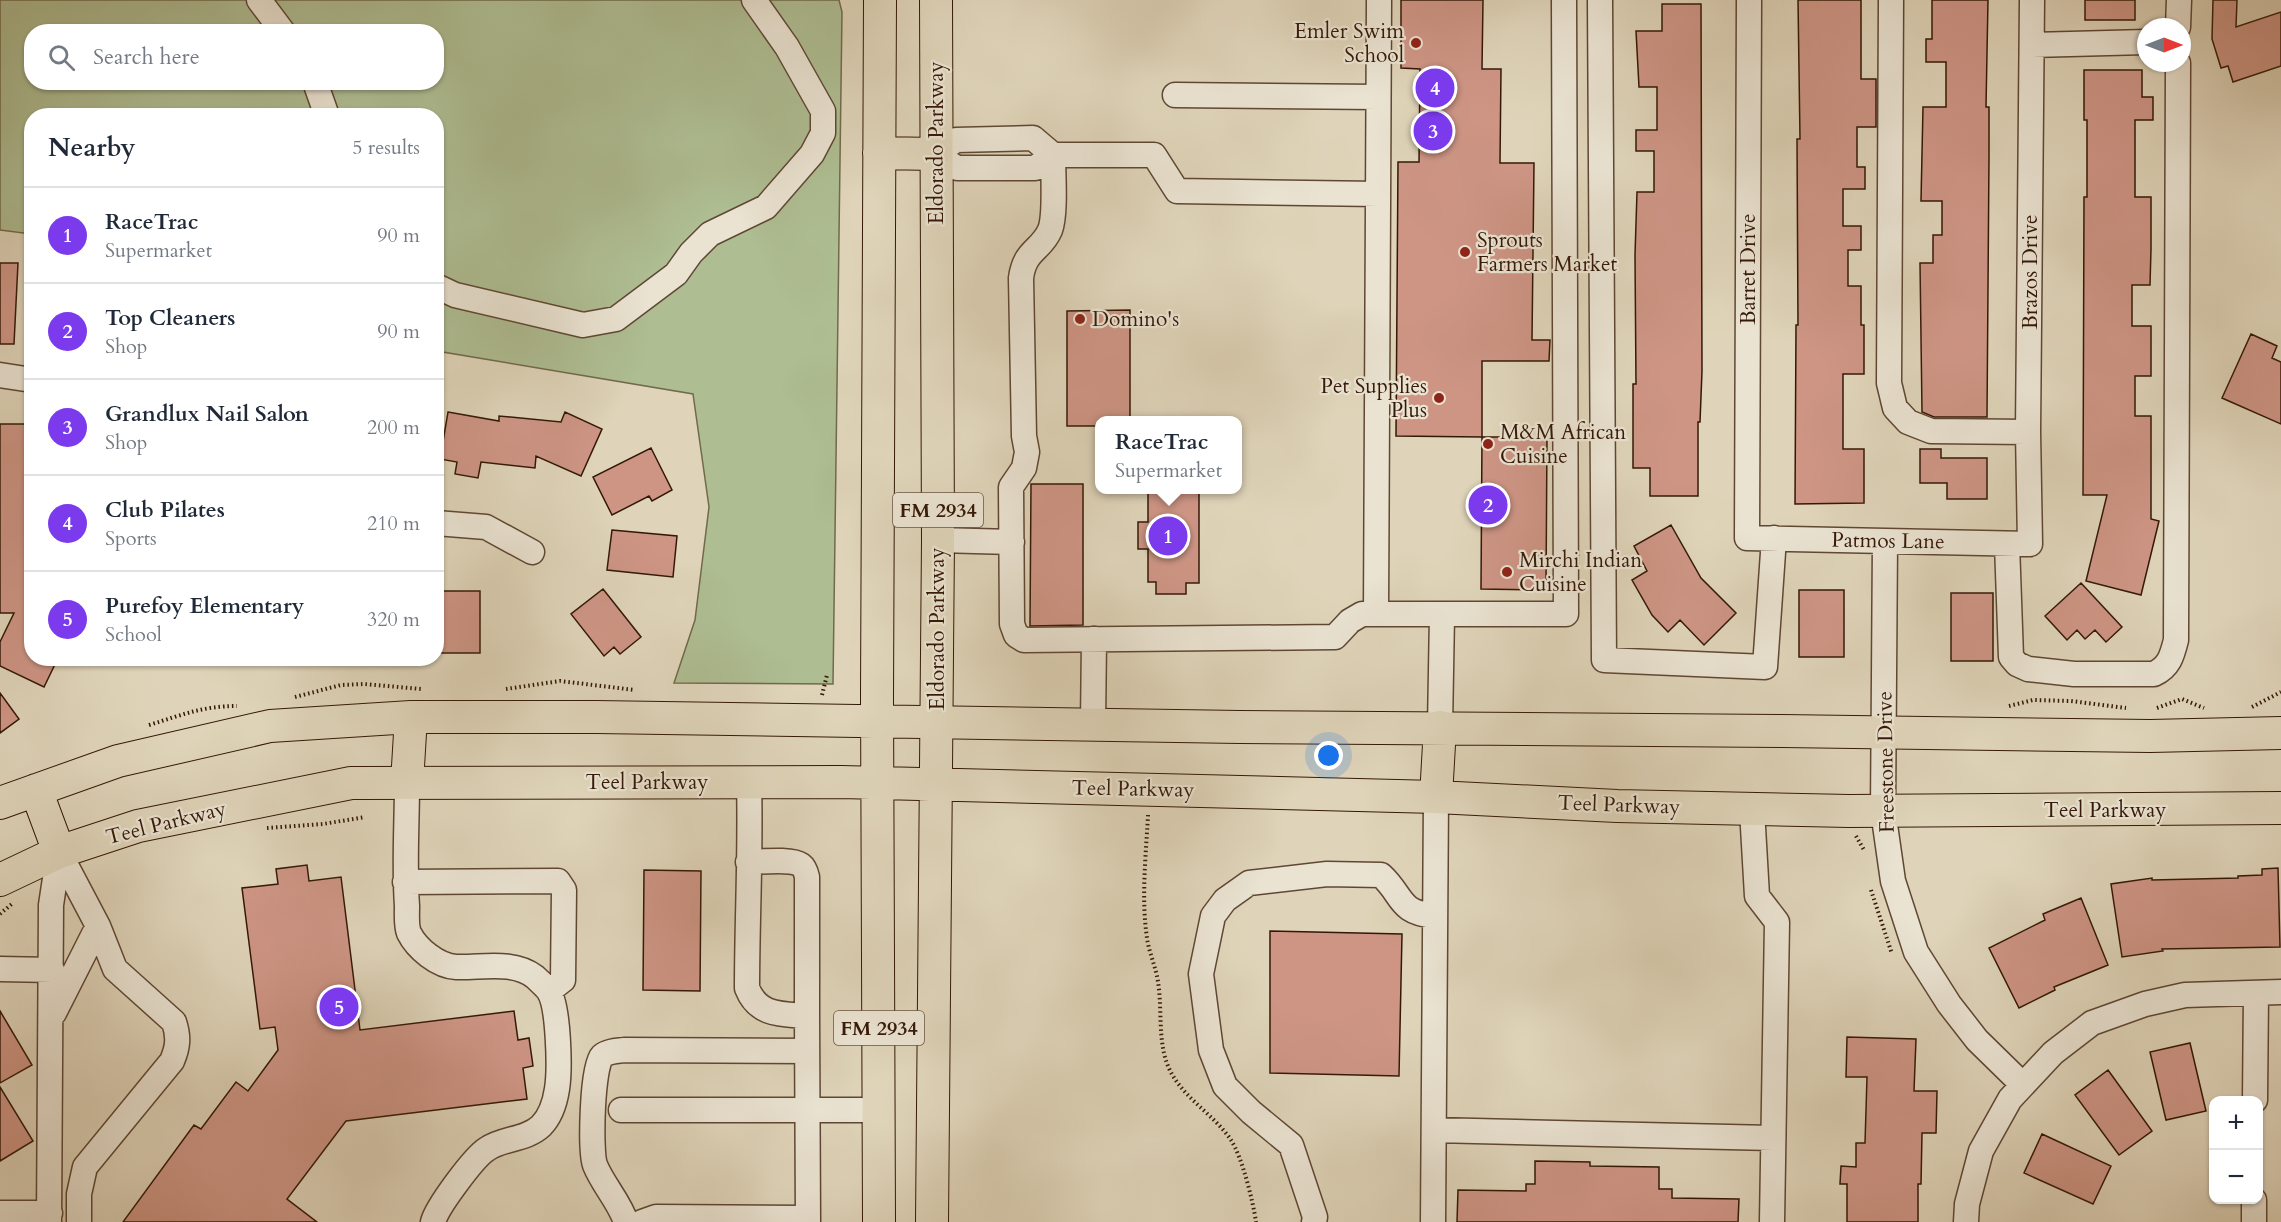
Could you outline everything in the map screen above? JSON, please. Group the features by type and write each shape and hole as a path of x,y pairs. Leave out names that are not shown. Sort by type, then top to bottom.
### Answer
{"main road":[{"name":"FM 2934","path":"879,1222 877,721 880,0"},
{"name":"Eldorado Parkway","path":"932,1222 938,540 936,0"},
{"path":"879,153 935,154"},
{"path":"406,783 411,717"},
{"path":"0,803 118,761 270,726 411,717 2150,736 2281,733"},
{"path":"1436,797 1440,727"},
{"name":"Teel Parkway","path":"8,889 59,852 138,826 351,783 936,784 1436,797 1752,810 2281,808"},
{"path":"36,790 59,852"}],"street":[{"path":"259,0 278,24"},
{"path":"444,290 455,295 583,325 615,319 676,274 710,234 766,207 812,154 823,133 823,111 787,46 754,0"},
{"path":"1376,614 1379,0"},
{"path":"1053,155 1051,229 1030,253 1021,278 1024,436 1027,452 1024,468 1011,487 1012,624 1016,635 1024,640 1335,637 1358,615 1566,614 1564,0"},
{"path":"1600,0 1604,660 1765,667 1774,538"},
{"name":"Barret Drive","path":"1747,538 1749,0"},
{"path":"1892,0 1889,383 1896,408 1908,422 1931,431 2028,432"},
{"name":"Brazos Drive","path":"2032,0 2028,432 2011,657 2017,664 2028,669 2074,674 2154,674 2162,670 2172,659 2176,640 2178,72"},
{"path":"2178,18 2179,0"},
{"path":"2032,45 2137,42"},
{"path":"318,90 324,108"},
{"path":"1175,95 1378,97"},
{"path":"935,154 957,168 1035,168 1053,155 1154,154 1177,191 1378,194"},
{"path":"0,375 24,379"},
{"path":"444,524 486,527 531,552"},
{"name":"Patmos Lane","path":"1747,538 2019,544"},
{"path":"938,540 1012,542"},
{"name":"Freestone Drive","path":"1885,541 1883,811 1893,881 1916,952 1949,1004 1977,1040 2023,1085"},
{"path":"1440,727 1442,615"},
{"path":"1093,724 1094,639"},
{"path":"748,782 750,823 747,988 752,1000 764,1010 807,1016"},
{"path":"406,783 405,882 409,932 425,953 452,967 508,967 522,969 536,978 549,991 555,1010 557,1029 557,1088 552,1108 541,1126 528,1135 502,1142 485,1150 458,1182 433,1222"},
{"path":"1433,1222 1436,797"},
{"path":"1752,810 1757,896 1777,922 1772,1222"},
{"path":"59,852 98,926 115,969 174,1022 178,1034 177,1050 172,1061 85,1167 79,1194 79,1222"},
{"path":"0,1213 49,1217 51,905 59,852"},
{"path":"642,1222 656,1217 808,1220 807,877 805,869 800,864 748,862"},
{"path":"1314,1222 1315,1217 1291,1145 1251,1112 1225,1086 1211,1050 1201,974 1213,916 1224,900 1249,883 1327,874 1381,875 1406,907 1418,915 1435,916"},
{"path":"405,882 558,881 564,890 563,980 549,991"},
{"path":"51,1020 98,926"},
{"path":"0,969 52,970"},
{"path":"1966,1222 1966,1204 1981,1151 2010,1099 2053,1053 2092,1023 2145,1004 2185,994 2281,992"},
{"path":"2255,1096 2256,993"},
{"path":"626,1222 594,1161 594,1087 596,1065 603,1056 624,1050 807,1051"},
{"path":"621,1110 879,1110"},
{"path":"1434,1130 1772,1138"},
{"path":"2254,1204 2254,1222"}],"path":[{"path":"2245,711 2281,692"},
{"path":"2151,711 2182,699 2206,708"},
{"path":"2003,708 2033,700 2071,701 2130,708"},
{"path":"1148,811 1145,892 1147,932 1159,983 1162,1046 1172,1075 1232,1141 1252,1198 1256,1222"},
{"path":"0,914 11,906 8,889"}],"green space":[{"path":"0,0 839,0 842,12 833,684 674,683 695,620 709,507 693,394 444,352 444,108 24,108 24,233 0,230"}],"building":[{"path":"1401,0 1483,0 1482,69 1501,69 1500,163 1534,163 1532,340 1550,340 1549,361 1482,361 1482,437 1396,436 1398,162 1419,162 1420,69 1401,68"},
{"path":"1798,0 1861,0 1861,79 1876,79 1876,127 1857,127 1857,167 1865,167 1865,189 1843,189 1843,226 1861,226 1861,250 1848,250 1848,286 1861,286 1864,374 1843,374 1843,449 1864,449 1864,503 1795,504 1796,325 1798,325 1797,139 1800,139"},
{"path":"1932,0 1988,0 1987,417 1934,417 1922,412 1920,263 1933,263 1933,235 1942,235 1942,201 1921,201 1923,107 1946,107 1946,62 1926,62 1926,39 1932,39"},
{"path":"2085,0 2135,0 2135,20 2085,20"},
{"path":"2213,0 2237,0 2236,27 2281,12 2281,66 2233,82 2228,66 2221,68 2212,39"},
{"path":"1662,4 1701,4 1702,371 1700,422 1698,422 1698,496 1650,496 1650,468 1633,468 1637,192 1654,192 1654,151 1636,151 1636,130 1657,130 1657,87 1639,87 1636,31 1662,31"},
{"path":"2084,70 2137,70 2137,72 2142,72 2142,97 2153,97 2153,120 2135,120 2135,197 2151,197 2150,285 2132,285 2132,326 2151,326 2151,376 2135,376 2135,416 2151,416 2151,519 2159,521 2141,595 2086,581 2107,495 2083,495 2084,197 2087,197 2087,120 2084,120"},
{"path":"0,263 18,263 14,344 0,344"},
{"path":"1130,310 1130,416 1095,416 1095,426 1067,426 1067,311"},
{"path":"2251,334 2277,346 2272,358 2281,362 2281,424 2222,398"},
{"path":"448,412 499,421 499,416 561,422 565,412 602,429 581,476 536,456 535,468 481,462 478,478 455,474 457,462 444,460 444,436"},
{"path":"0,424 24,424 24,666 54,666 44,687 0,666 0,642 14,613 0,613"},
{"path":"1482,437 1547,437 1546,590 1481,589"},
{"path":"651,448 672,490 652,501 649,496 612,515 593,477"},
{"path":"1920,449 1941,449 1941,458 1987,458 1987,499 1947,499 1947,483 1920,483"},
{"path":"1031,484 1083,484 1083,625 1030,626"},
{"path":"1148,494 1199,494 1199,583 1186,583 1186,594 1156,594 1156,582 1148,582 1148,549 1138,549 1138,522 1148,522"},
{"path":"1671,525 1701,578 1736,613 1704,645 1680,620 1668,632 1652,615 1632,580 1647,571 1634,546"},
{"path":"612,530 677,536 673,577 607,570"},
{"path":"2081,583 2122,627 2106,642 2095,630 2085,639 2077,630 2067,640 2045,616"},
{"path":"603,589 641,637 620,654 614,647 604,656 571,614"},
{"path":"1799,590 1844,590 1844,657 1799,657"},
{"path":"444,591 480,591 480,653 444,653"},
{"path":"1951,593 1993,593 1993,661 1951,661"},
{"path":"0,693 19,719 0,733"},
{"path":"307,865 309,881 341,877 360,1030 514,1011 518,1040 529,1038 533,1066 523,1068 527,1099 346,1121 287,1199 317,1222 123,1222 194,1125 201,1129 236,1082 248,1091 278,1050 275,1027 260,1029 242,888 278,884 276,869"},
{"path":"2278,868 2280,947 2162,949 2163,951 2122,957 2111,884 2152,878 2152,880 2238,878 2238,876 2262,875 2262,869"},
{"path":"644,870 701,871 700,991 643,990"},
{"path":"2081,898 2108,965 2054,987 2055,990 2019,1008 1989,948 2045,920 2043,914"},
{"path":"1270,931 1402,934 1399,1076 1270,1073"},
{"path":"0,1011 32,1065 0,1083"},
{"path":"1847,1037 1916,1039 1914,1091 1937,1091 1936,1133 1922,1133 1918,1222 1847,1222 1847,1184 1840,1184 1841,1166 1856,1167 1856,1143 1865,1143 1867,1077 1846,1077"},
{"path":"2190,1043 2206,1111 2166,1120 2150,1052"},
{"path":"2108,1070 2152,1131 2119,1155 2075,1095"},
{"path":"0,1087 33,1141 0,1161"},
{"path":"2042,1134 2111,1166 2093,1204 2024,1173"},
{"path":"1535,1161 1590,1162 1590,1166 1659,1167 1659,1189 1672,1189 1672,1198 1739,1199 1738,1222 1457,1222 1458,1190 1526,1191 1526,1184 1535,1184"}],"place":[{"name":"Emler Swim School","path":"1416,43"},
{"name":"Club Pilates","path":"1435,88"},
{"name":"Grandlux Nail Salon","path":"1433,131"},
{"name":"Sprouts Farmers Market","path":"1465,252"},
{"name":"Domino's","path":"1080,319"},
{"name":"Pet Supplies Plus","path":"1439,398"},
{"name":"M&M African Cuisine","path":"1488,444"},
{"name":"Top Cleaners","path":"1488,505"},
{"name":"RaceTrac","path":"1168,536"},
{"name":"Mirchi Indian Cuisine","path":"1507,572"},
{"name":"Purefoy Elementary","path":"339,1007"}]}
